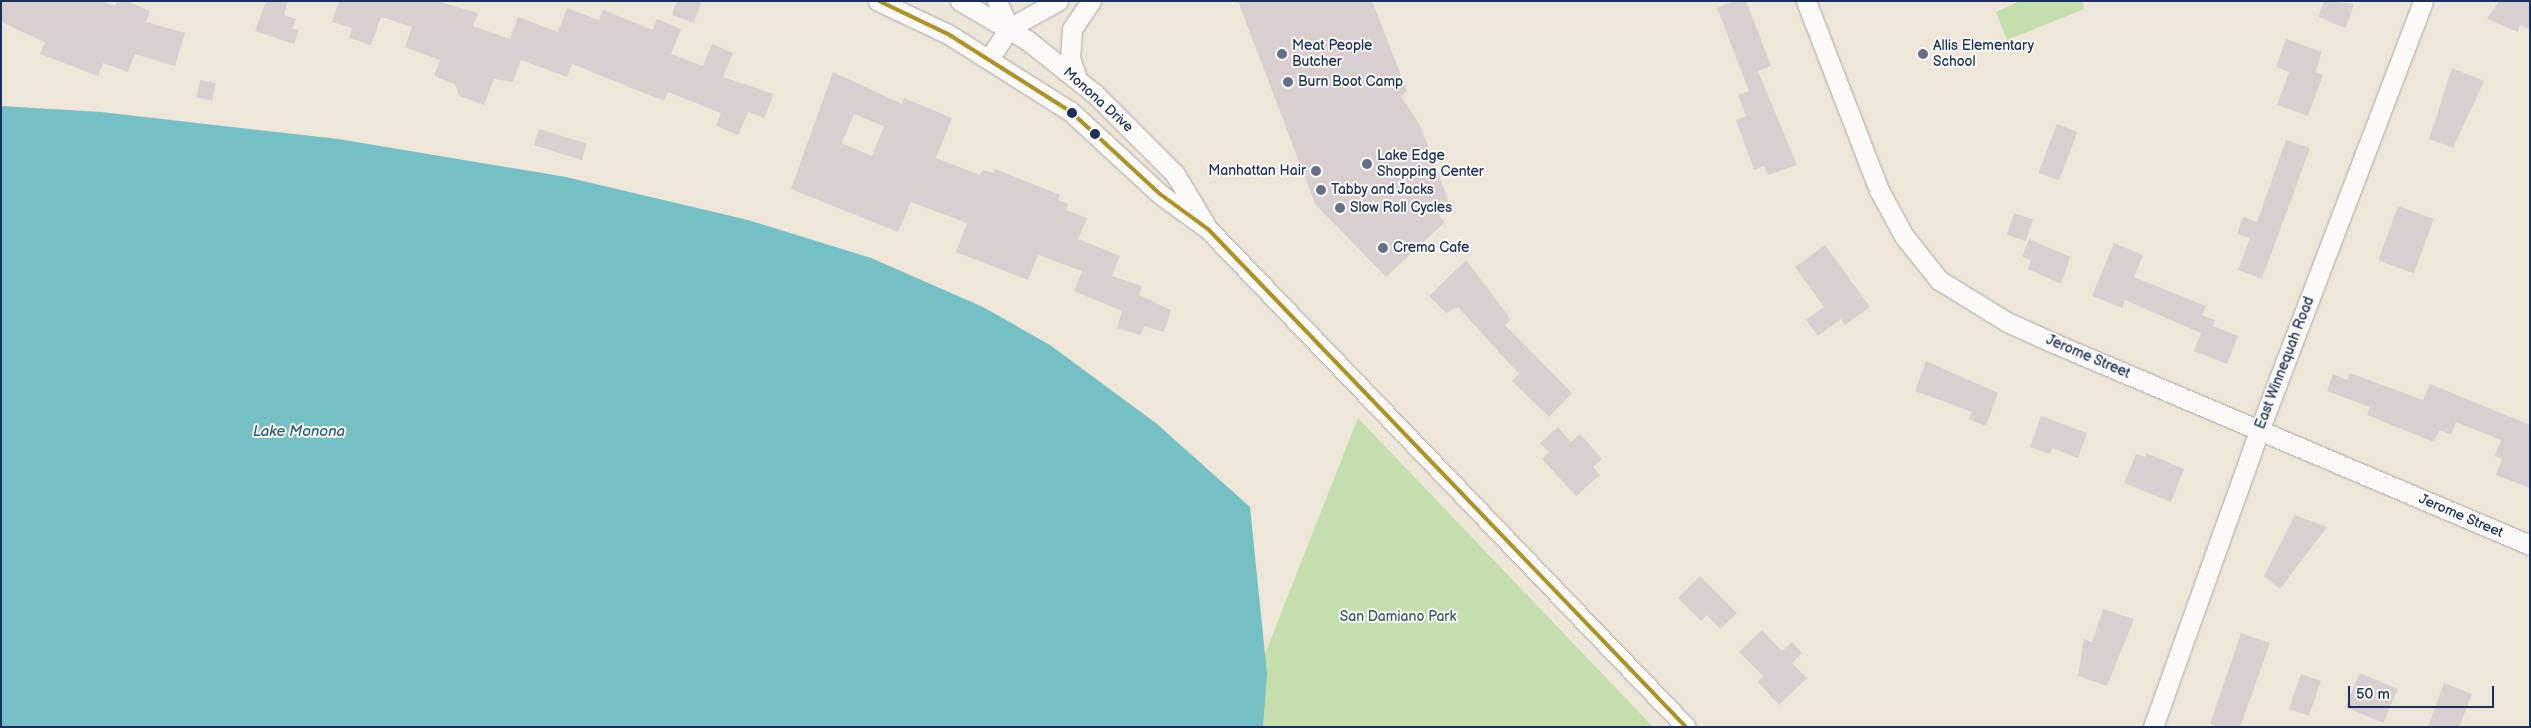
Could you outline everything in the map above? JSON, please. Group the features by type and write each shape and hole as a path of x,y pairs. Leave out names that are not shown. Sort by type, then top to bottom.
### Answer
{"street":[{"name":"Monona Drive","path":"878,1 989,59 1070,111 1160,194 1208,229 1686,727"},
{"name":"Monona Drive","path":"960,1 1009,28 1078,80 1174,174 1208,229"},
{"path":"997,1 1009,28"},
{"path":"989,59 1009,28 1021,1"},
{"path":"1009,28 1058,1"},
{"path":"1078,80 1070,58 1071,34 1077,17 1091,1"},
{"name":"Jerome Street","path":"1806,1 1879,190 1904,236 1939,280 2007,322 2530,545"},
{"name":"East Winnequah Road","path":"2153,727 2259,431 2423,1"}],"green space":[{"path":"2020,1 2082,1 2084,9 2007,40 1996,12"},
{"name":"San Damiano Park","path":"1358,418 1653,727 1263,727 1265,654"}],"water":[{"name":"Lake Monona","path":"1,106 101,112 338,139 566,177 748,220 871,258 983,307 1050,345 1157,424 1250,507 1267,674 1263,727 1,727"}],"building":[{"path":"1,1 101,1 115,6 117,1 127,1 150,11 146,22 185,33 175,66 135,54 128,72 103,63 98,76 40,54 45,42 1,22"},
{"path":"266,1 288,1 284,15 296,19 292,28 299,30 294,44 255,31"},
{"path":"339,1 437,1 478,13 473,26 510,39 518,17 558,32 567,8 599,20 603,10 653,30 657,19 681,29 671,54 703,66 712,44 733,53 723,77 774,94 764,118 748,112 738,135 716,126 721,113 668,92 664,101 572,64 567,77 521,60 513,82 494,79 484,105 459,96 455,84 434,76 440,60 405,47 412,27 381,17 371,45 349,38 352,28 332,22"},
{"path":"677,1 702,1 694,23 672,15"},
{"name":"Lake Edge Shopping Center","path":"1238,1 1372,1 1407,91 1401,96 1420,125 1450,205 1439,216 1445,222 1386,277 1315,204"},
{"path":"1734,1 1746,1 1771,66 1758,71 1797,165 1768,175 1764,166 1754,170 1736,120 1746,116 1738,95 1749,91 1717,8"},
{"path":"2324,1 2354,4 2346,28 2318,17"},
{"path":"2499,1 2530,1 2530,29 2520,25 2518,32 2487,19"},
{"path":"2286,39 2322,52 2315,72 2323,75 2308,116 2277,105 2289,72 2276,67"},
{"path":"2452,68 2484,81 2453,148 2429,139"},
{"path":"833,72 902,104 904,98 952,118 936,158 980,175 983,170 993,173 995,169 1060,195 1058,200 1068,204 1066,210 1087,218 1078,239 1120,256 1112,276 1142,286 1139,295 1171,310 1164,332 1144,326 1141,335 1117,328 1122,311 1074,291 1082,271 1038,255 1028,280 956,252 967,223 911,202 898,232 791,189","holes":["854,114 884,126 872,156 842,143"]},
{"path":"200,80 216,83 212,101 197,98"},
{"path":"2057,124 2078,132 2059,180 2038,173"},
{"path":"539,129 587,144 582,160 534,145"},
{"path":"2286,140 2310,148 2262,279 2238,270 2250,238 2237,234 2243,217 2257,222"},
{"path":"2398,206 2434,219 2414,273 2378,261"},
{"path":"2014,213 2033,219 2026,241 2007,235"},
{"path":"2029,239 2070,257 2061,284 2028,269 2031,260 2022,257"},
{"path":"2114,243 2143,255 2134,277 2206,306 2202,315 2215,320 2213,326 2238,336 2227,364 2194,351 2201,333 2125,300 2122,308 2092,296"},
{"path":"1825,245 1870,307 1845,325 1841,319 1818,336 1806,320 1824,307 1795,267"},
{"path":"1466,260 1507,314 1510,320 1505,325 1572,393 1549,417 1512,381 1519,374 1458,307 1446,313 1429,296"},
{"path":"1926,361 1998,393 1986,426 1969,419 1972,412 1915,391"},
{"path":"2350,373 2423,400 2430,384 2530,425 2530,488 2496,475 2502,459 2495,456 2501,440 2456,422 2451,435 2439,430 2434,442 2367,415 2370,407 2327,391 2333,374 2347,380"},
{"path":"2041,416 2087,433 2078,458 2052,448 2050,454 2030,447"},
{"path":"1558,427 1571,442 1580,434 1602,459 1593,467 1600,475 1576,496 1542,459 1549,452 1540,443"},
{"path":"2146,453 2184,469 2171,502 2124,483 2136,454 2145,457"},
{"path":"2295,515 2327,527 2280,589 2264,576"},
{"path":"1700,576 1737,613 1720,629 1707,615 1701,621 1678,598"},
{"path":"2103,609 2134,619 2107,686 2078,676 2084,639 2092,642"},
{"path":"1762,630 1782,651 1792,642 1802,653 1792,663 1807,678 1779,705 1758,682 1763,676 1739,652"},
{"path":"2241,633 2270,643 2240,727 2219,727 2210,724"},
{"path":"2360,673 2398,689 2383,723 2346,707"},
{"path":"2301,674 2321,681 2309,716 2289,709"},
{"path":"2444,683 2472,694 2459,727 2428,727"}],"transit line":[{"path":"879,1 948,34 1070,111 1160,194 1208,229 1686,727"}],"place":[{"name":"Meat People Butcher","path":"1282,54"},
{"name":"Allis Elementary School","path":"1923,54"},
{"name":"Burn Boot Camp","path":"1288,82"},
{"name":"Lake Edge Shopping Center","path":"1367,164"},
{"name":"Manhattan Hair","path":"1316,171"},
{"name":"Tabby and Jacks","path":"1321,190"},
{"name":"Slow Roll Cycles","path":"1340,208"},
{"name":"Crema Cafe","path":"1383,248"}]}
